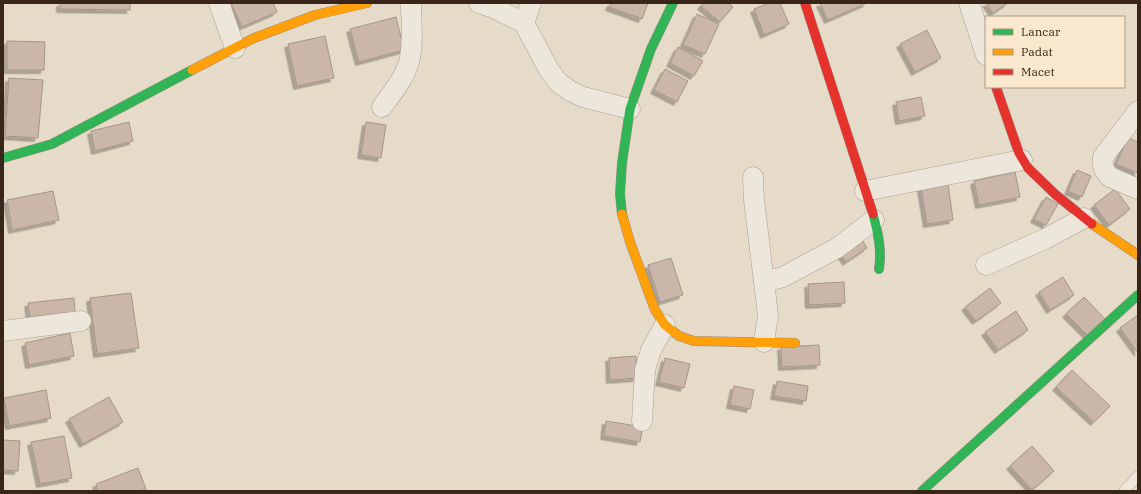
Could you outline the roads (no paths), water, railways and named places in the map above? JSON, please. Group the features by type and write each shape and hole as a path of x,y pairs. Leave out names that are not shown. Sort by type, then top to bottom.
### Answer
{"street":[{"path":"219,3 235,48"},
{"path":"3,158 52,144 254,38 315,15 367,3"},
{"path":"382,107 401,80 409,62 412,45 411,3"},
{"path":"479,3 494,8 524,23 549,70 558,82 570,91 583,97 630,110"},
{"path":"524,23 531,3"},
{"path":"673,3 652,49 630,110 622,163 620,194 622,217 630,242 655,310 665,325 678,336 694,341 764,342 779,344 795,343"},
{"path":"805,3 877,228 881,254 879,269"},
{"path":"969,3 985,53"},
{"path":"996,88 1022,160 1028,168 1056,195 1084,218 1138,255"},
{"path":"1138,110 1102,163 1106,174 1110,177 1138,190"},
{"path":"865,191 1022,160"},
{"path":"753,177 754,200 768,315 764,342"},
{"path":"986,265 1084,218"},
{"path":"764,282 783,277 837,248 874,220"},
{"path":"922,491 1138,295"},
{"path":"3,331 81,321"},
{"path":"642,421 645,370 651,350 665,325"}],"lane":[{"path":"1124,491 1138,476"}]}
